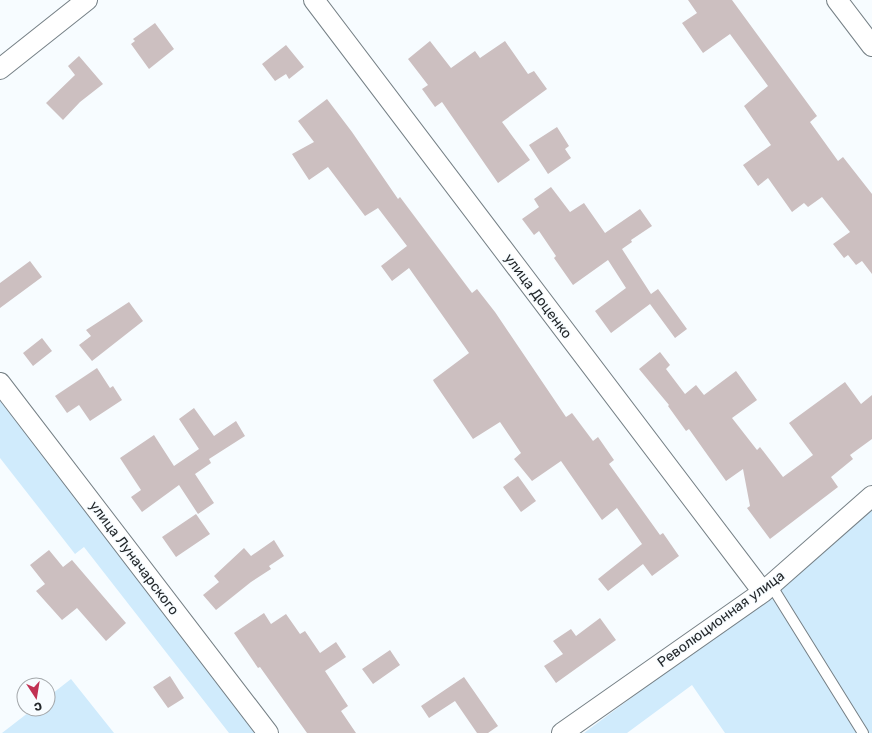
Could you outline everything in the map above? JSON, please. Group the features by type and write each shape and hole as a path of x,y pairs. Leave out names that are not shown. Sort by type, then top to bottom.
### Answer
{"street":[{"path":"0,69 87,0"},
{"name":"улица Доценко","path":"314,0 767,588"},
{"path":"838,0 872,46"},
{"name":"улица Луначарского","path":"0,383 268,733"},
{"name":"Революционная улица","path":"562,733 767,588 872,496"}],"lane":[{"path":"767,588 863,733"}],"shaded area":[{"path":"0,396 259,733 229,733 84,547 75,554 0,458"},
{"path":"872,510 872,733 725,733 692,685 627,733 584,733 776,590"},
{"path":"71,679 114,733 2,733 23,717 56,717 56,691"}],"building":[{"path":"688,0 732,0 817,116 810,122 838,161 843,157 872,194 872,274 862,261 856,265 848,255 844,258 833,244 850,232 822,197 808,207 804,203 792,212 768,178 758,186 743,165 771,145 744,106 768,86 730,34 703,53 682,23 697,13"},
{"path":"155,23 174,49 149,69 131,44 135,41 133,39"},
{"path":"430,41 451,68 475,51 480,58 505,41 528,74 534,71 547,89 502,122 530,160 498,183 442,102 435,107 422,89 428,85 408,59"},
{"path":"286,45 304,67 289,79 286,74 275,81 262,64"},
{"path":"79,56 103,84 80,102 63,120 46,103 75,75 68,66"},
{"path":"327,99 352,132 398,199 400,197 472,293 477,289 495,312 566,417 572,413 593,441 598,437 614,460 609,464 660,535 663,533 679,556 652,576 643,564 608,591 598,579 642,544 617,508 602,520 561,461 532,481 514,459 521,453 500,422 473,439 434,382 433,380 469,353 409,268 392,281 381,266 407,246 378,208 365,216 328,167 309,180 292,154 314,142 298,121"},
{"path":"557,127 569,146 565,149 571,158 548,174 529,145"},
{"path":"551,187 570,212 584,203 605,233 640,209 652,226 631,240 632,242 622,249 651,294 658,289 687,329 675,338 650,304 611,333 595,311 626,288 608,260 573,285 554,258 556,256 539,231 534,235 522,219 539,207 534,199"},
{"path":"30,261 42,277 0,308 0,283"},
{"path":"129,302 143,321 92,361 79,345 91,336 86,330"},
{"path":"42,338 52,351 33,366 23,353"},
{"path":"660,352 670,365 666,369 685,394 696,385 704,395 736,371 757,400 732,418 757,450 760,447 783,477 813,455 789,423 845,382 861,404 872,395 872,439 850,455 853,459 831,477 838,487 770,539 747,508 750,506 743,469 726,481 689,429 686,431 668,406 669,405 639,369"},
{"path":"97,368 110,388 113,386 122,400 90,421 79,405 67,413 55,396"},
{"path":"194,408 214,436 236,421 245,436 209,459 211,463 195,474 214,503 198,514 179,485 142,512 131,497 141,490 120,458 154,435 174,466 199,449 179,419"},
{"path":"518,476 536,501 521,512 503,487"},
{"path":"196,514 210,534 176,557 162,537"},
{"path":"274,540 284,556 269,566 271,569 251,582 216,610 203,595 219,582 214,576 244,548 251,556"},
{"path":"49,550 63,567 72,560 126,623 106,641 77,608 62,620 36,591 45,584 30,565"},
{"path":"264,613 271,624 286,614 300,634 305,631 320,653 336,642 346,657 325,671 348,706 341,711 356,733 307,733 260,667 258,668 234,633"},
{"path":"600,618 616,640 556,683 544,666 563,654 553,641 571,629 576,636"},
{"path":"390,650 400,665 373,684 362,669"},
{"path":"170,676 184,698 168,708 153,687"},
{"path":"464,677 498,726 488,733 477,733 455,701 429,718 421,706"}]}
